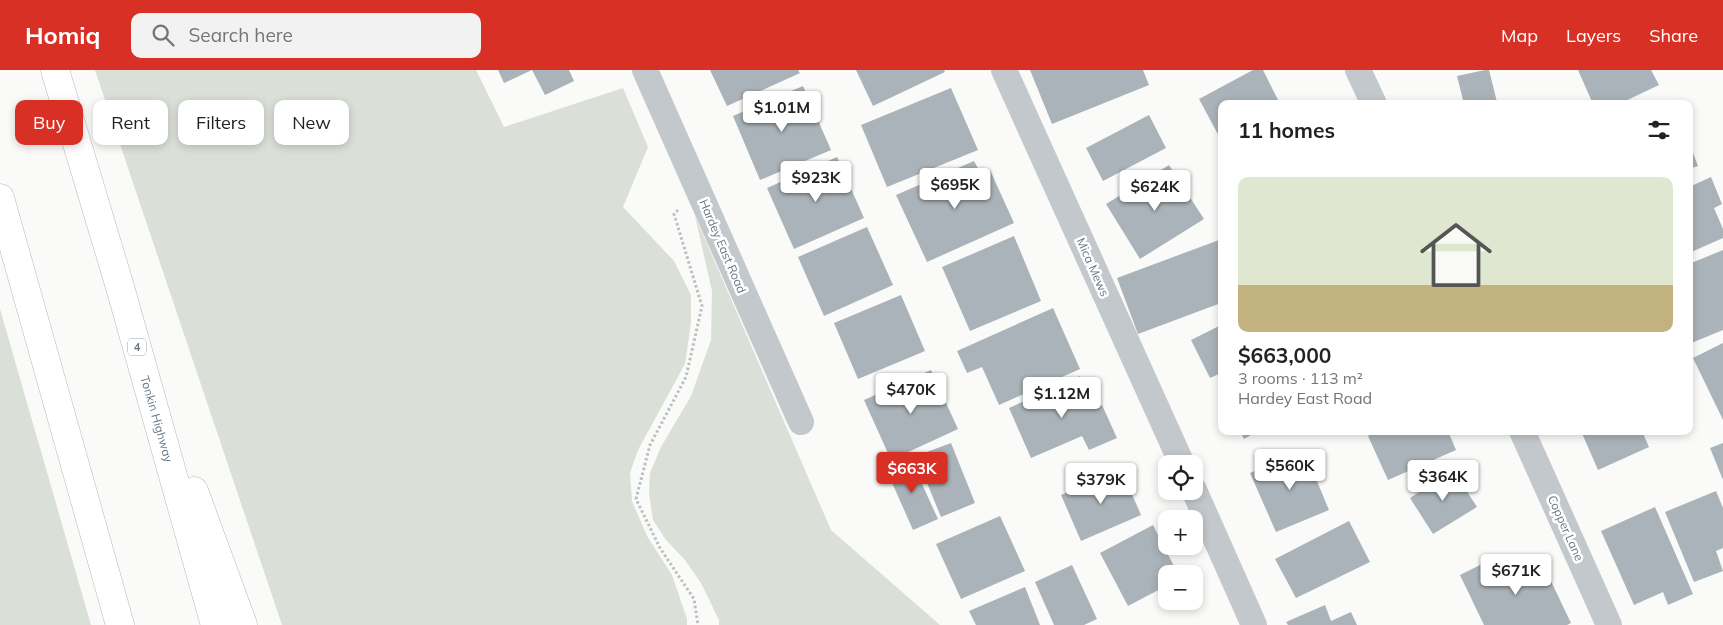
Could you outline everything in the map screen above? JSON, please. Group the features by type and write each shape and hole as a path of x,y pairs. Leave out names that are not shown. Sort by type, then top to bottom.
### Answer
{"highway":[{"name":"Tonkin Highway","path":"55,70 120,288 215,625"},
{"path":"0,198 120,625"},
{"path":"120,288 243,625"}],"street":[{"name":"Hardey East Road","path":"645,70 801,422"},
{"name":"Mica Mews","path":"1004,70 1178,455"},
{"path":"1358,70 1372,100"},
{"name":"Copper Lane","path":"1524,435 1609,625"},
{"path":"1198,500 1254,625"}],"path":[{"path":"697,187 674,214 702,306 686,377 650,445 636,499 660,548 694,599 698,625"}],"shaded area":[{"path":"95,70 476,70 504,127 623,88 648,147 623,207 674,261 691,295 691,323 685,364 638,450 630,473 632,501 647,536 672,575 687,619 687,625 282,625 120,145 168,145 168,100 105,100"},
{"path":"695,216 831,530 940,625 719,625 719,620 701,583 685,560 666,540 653,520 649,494 650,473 661,447 691,396 711,340 712,291"},
{"path":"0,309 91,625 0,625"}],"building":[{"path":"498,70 532,70 504,83"},
{"path":"532,70 569,70 574,81 545,95"},
{"path":"710,70 798,70 800,73 727,106"},
{"path":"856,70 944,70 945,72 873,106"},
{"path":"1030,70 1143,70 1149,85 1052,124"},
{"path":"1253,70 1263,70 1278,100 1218,100 1218,134 1199,99"},
{"path":"1489,70 1496,100 1463,100 1457,76"},
{"path":"1578,70 1651,70 1659,85 1627,100 1591,100"},
{"path":"803,86 831,150 760,180 733,116"},
{"path":"951,88 978,150 887,187 861,125"},
{"path":"1149,115 1166,148 1103,181 1086,148"},
{"path":"1693,153 1698,166 1693,168"},
{"path":"837,157 864,218 794,249 767,188"},
{"path":"974,161 981,174 990,170 1014,223 927,262 896,195"},
{"path":"1169,165 1204,219 1140,259 1106,204"},
{"path":"1711,177 1722,204 1714,208 1723,229 1723,238 1693,251 1693,185"},
{"path":"867,227 893,285 824,316 798,257"},
{"path":"1014,236 1041,301 970,331 942,267"},
{"path":"1218,240 1218,304 1138,334 1117,278"},
{"path":"1723,250 1723,330 1693,342 1693,262"},
{"path":"901,295 925,351 858,379 834,323"},
{"path":"1053,308 1080,369 999,405 982,367 967,373 957,351"},
{"path":"1218,326 1218,374 1210,378 1191,340"},
{"path":"1723,343 1723,420 1693,358"},
{"path":"931,370 958,429 891,460 864,400"},
{"path":"1080,376 1094,409 1102,405 1117,438 1089,450 1082,436 1031,458 1009,408"},
{"path":"1242,435 1251,435 1244,439"},
{"path":"1450,435 1456,450 1388,480 1368,436"},
{"path":"1583,435 1644,435 1649,447 1598,470"},
{"path":"951,443 975,503 941,517 916,456"},
{"path":"1723,443 1723,480 1710,448"},
{"path":"1304,450 1329,510 1276,532 1250,473"},
{"path":"910,458 938,519 913,530 886,469"},
{"path":"1121,469 1141,515 1081,541 1061,495"},
{"path":"1453,470 1477,507 1433,534 1410,498"},
{"path":"1716,491 1723,508 1723,548 1716,551 1723,571 1694,582 1665,512"},
{"path":"1655,507 1693,594 1668,605 1663,592 1634,605 1601,531"},
{"path":"1000,516 1025,571 961,599 936,544"},
{"path":"1349,521 1370,562 1296,598 1275,559"},
{"path":"1153,525 1158,535 1158,555 1168,555 1173,565 1158,565 1158,590 1128,606 1100,553"},
{"path":"1538,554 1571,623 1567,625 1484,625 1460,575 1482,564 1488,578"},
{"path":"1072,565 1097,619 1084,625 1054,625 1035,582"},
{"path":"1025,587 1040,625 976,625 969,611"},
{"path":"1325,605 1331,621 1351,612 1357,625 1288,625 1286,622"}]}
